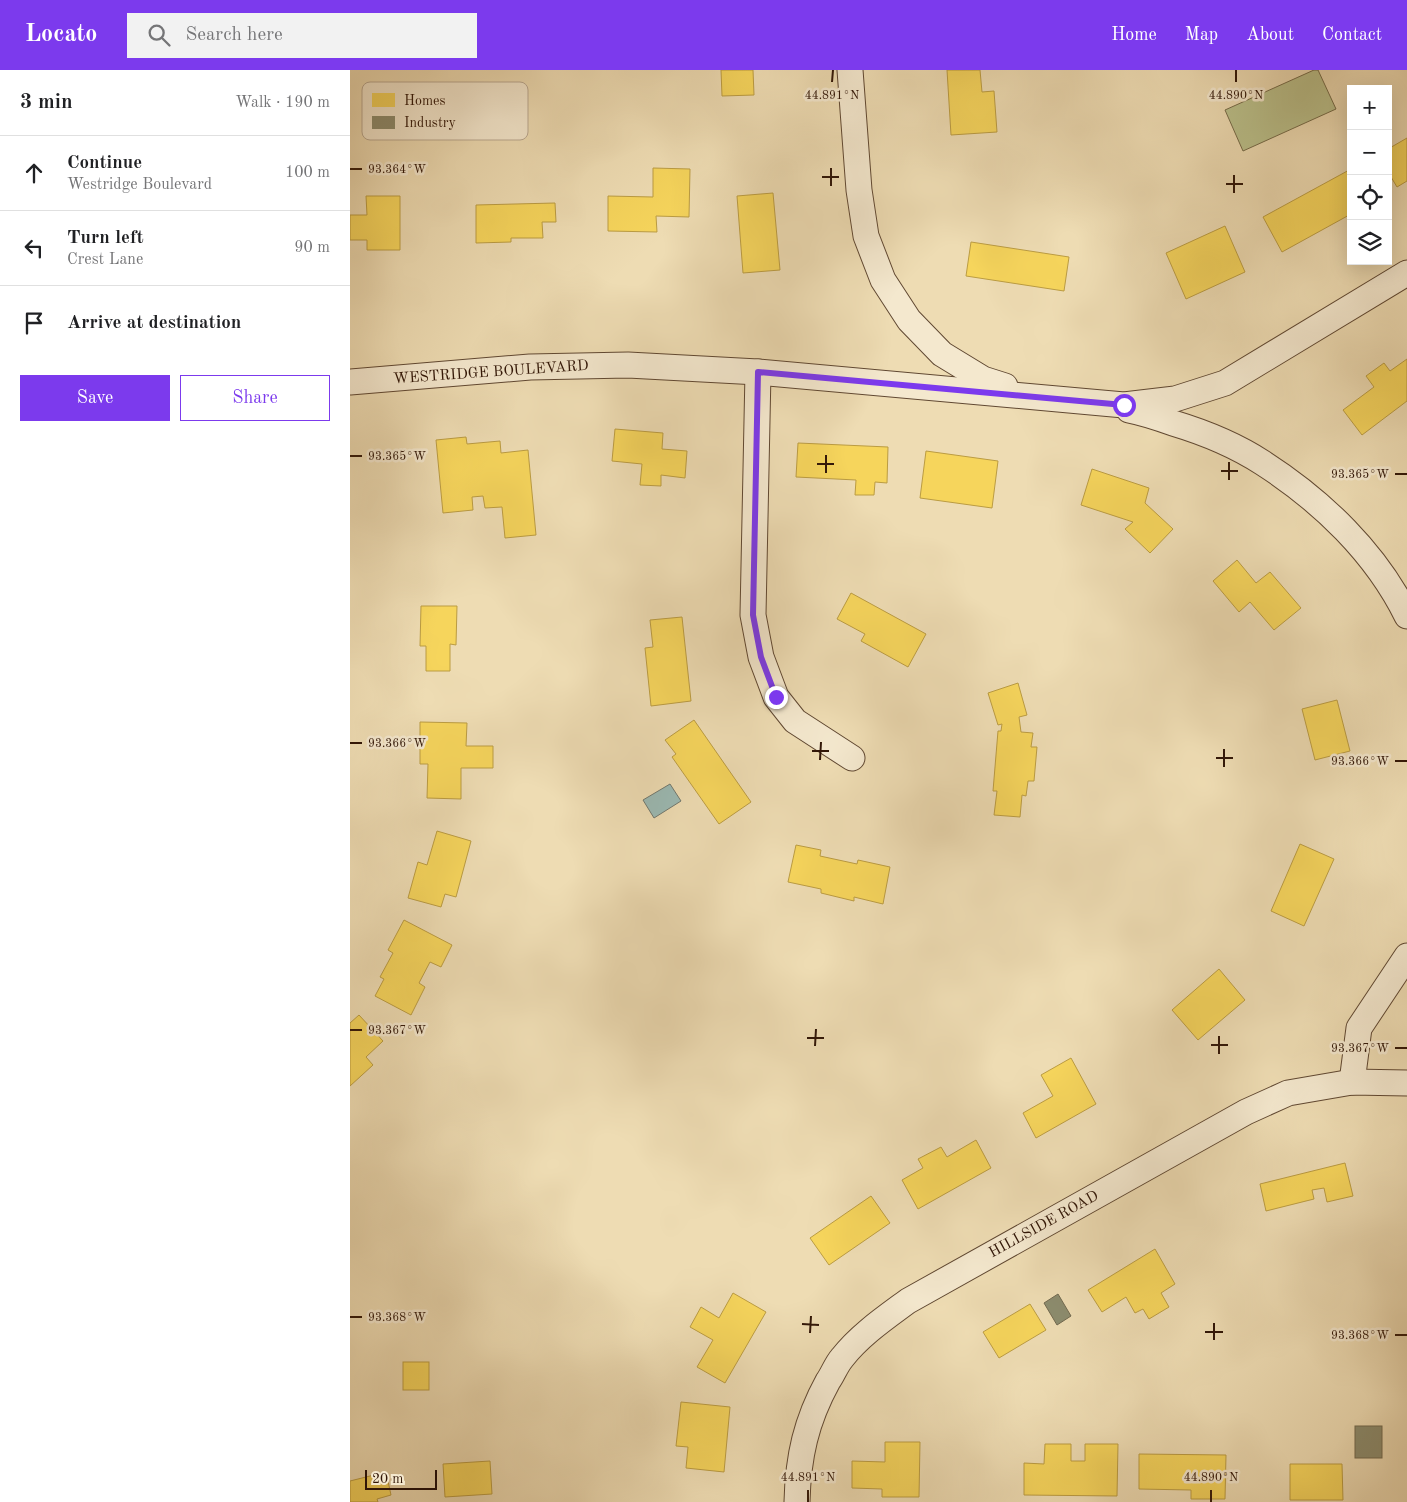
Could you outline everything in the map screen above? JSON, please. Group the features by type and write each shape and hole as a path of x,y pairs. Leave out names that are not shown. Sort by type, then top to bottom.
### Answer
{"street":[{"path":"850,70 859,190 866,236 883,280 909,320 942,354 983,379 1028,395 1074,400 1140,412 1204,433 1262,462 1317,503 1364,549 1407,616"},
{"name":"WESTRIDGE BOULEVARD","path":"350,382 540,367 628,365 758,372 1124,405 1175,400 1225,383 1407,273"},
{"path":"758,372 753,615 761,657 776,697 794,721 852,758"},
{"path":"1352,1082 1359,1028 1407,956"},
{"name":"HILLSIDE ROAD","path":"797,1502 797,1485 803,1442 819,1398 841,1359 873,1327 908,1301 1246,1112 1288,1093 1352,1082 1407,1083"}],"green space":[{"path":"1314,70 1318,70 1336,109 1243,151 1225,110"}],"water":[{"path":"670,784 681,801 654,818 643,800"}],"building: Homes":[{"path":"721,70 753,70 754,95 722,96"},
{"path":"947,70 980,70 982,92 994,91 997,132 951,135"},
{"path":"1407,138 1407,181 1397,187 1392,179 1392,147"},
{"path":"653,168 690,169 689,217 656,216 657,232 608,231 608,196 653,197"},
{"path":"1347,171 1347,216 1282,252 1263,217"},
{"path":"773,193 780,270 743,273 737,196"},
{"path":"366,196 400,196 400,250 367,250 367,240 350,240 350,215 367,215"},
{"path":"555,203 556,222 542,222 543,238 511,238 511,242 476,243 476,205"},
{"path":"1225,226 1245,272 1186,299 1166,253"},
{"path":"971,242 1069,257 1064,291 966,276"},
{"path":"1407,359 1407,401 1362,435 1343,410 1374,387 1366,376 1384,363 1390,371"},
{"path":"615,429 663,433 662,449 687,451 685,478 661,475 661,486 640,485 642,464 612,461"},
{"path":"466,437 467,444 500,441 501,453 528,450 536,535 505,538 502,507 485,508 483,496 472,497 473,510 443,513 436,440"},
{"path":"798,443 888,447 887,483 875,482 874,495 855,495 856,480 796,477"},
{"path":"926,451 998,461 992,508 920,498"},
{"path":"1092,469 1149,488 1145,503 1173,529 1150,553 1125,529 1133,522 1081,505"},
{"path":"1237,560 1256,583 1270,572 1301,608 1274,630 1250,602 1239,612 1213,581"},
{"path":"851,593 926,634 908,667 861,641 865,634 837,619"},
{"path":"421,606 457,606 456,645 450,644 450,671 426,671 426,646 420,646"},
{"path":"682,617 691,701 651,706 645,648 653,647 650,620"},
{"path":"1018,683 1027,715 1019,717 1021,732 1033,733 1031,747 1037,747 1034,781 1028,781 1026,796 1022,795 1020,817 994,815 997,791 993,791 998,731 1001,731 1002,724 998,725 988,693"},
{"path":"1337,700 1350,751 1315,760 1302,709"},
{"path":"694,720 751,802 719,824 672,757 676,754 665,740"},
{"path":"420,722 467,723 466,746 493,746 493,768 461,768 461,799 427,798 428,764 420,764"},
{"path":"437,831 471,841 456,897 445,894 441,907 408,898 418,862 427,865"},
{"path":"1300,844 1334,859 1304,926 1271,911"},
{"path":"796,845 821,850 820,856 857,864 858,860 890,867 883,904 854,897 854,901 821,893 821,889 788,882"},
{"path":"404,920 452,945 441,967 430,962 419,983 425,987 411,1015 375,996 384,979 380,977 393,953 388,950"},
{"path":"1219,969 1245,1000 1198,1040 1172,1010"},
{"path":"359,1015 383,1041 366,1057 373,1065 350,1086 350,1023"},
{"path":"1071,1058 1096,1104 1036,1138 1023,1113 1053,1096 1041,1075"},
{"path":"976,1140 991,1168 918,1209 902,1180 923,1168 918,1159 941,1147 947,1157"},
{"path":"1345,1163 1353,1196 1327,1202 1324,1188 1312,1190 1314,1199 1266,1211 1260,1184"},
{"path":"871,1196 890,1223 829,1265 810,1238"},
{"path":"1155,1249 1175,1284 1161,1293 1169,1307 1149,1319 1143,1309 1135,1313 1126,1297 1102,1312 1088,1290"},
{"path":"733,1293 766,1312 725,1383 697,1367 713,1340 690,1327 701,1307 719,1318"},
{"path":"1030,1304 1046,1330 999,1358 983,1332"},
{"path":"403,1362 429,1362 429,1390 403,1390"},
{"path":"681,1402 730,1407 724,1472 686,1468 688,1447 676,1446"},
{"path":"885,1442 920,1442 919,1497 882,1497 882,1489 852,1488 852,1461 885,1462"},
{"path":"1045,1444 1071,1444 1071,1461 1085,1461 1085,1444 1118,1444 1117,1496 1024,1495 1024,1463 1044,1464"},
{"path":"1139,1454 1226,1455 1225,1499 1191,1499 1191,1490 1139,1489"},
{"path":"490,1461 492,1494 445,1497 443,1464"},
{"path":"1290,1464 1342,1464 1343,1500 1290,1500"},
{"path":"386,1472 391,1495 377,1499 378,1502 350,1502 350,1481"}],"building: Industry":[{"path":"1058,1294 1071,1316 1057,1325 1044,1303"},
{"path":"1355,1426 1382,1426 1382,1458 1355,1458"}],"route":[{"path":"776,697 761,657 753,615 758,372 1124,405"}]}
